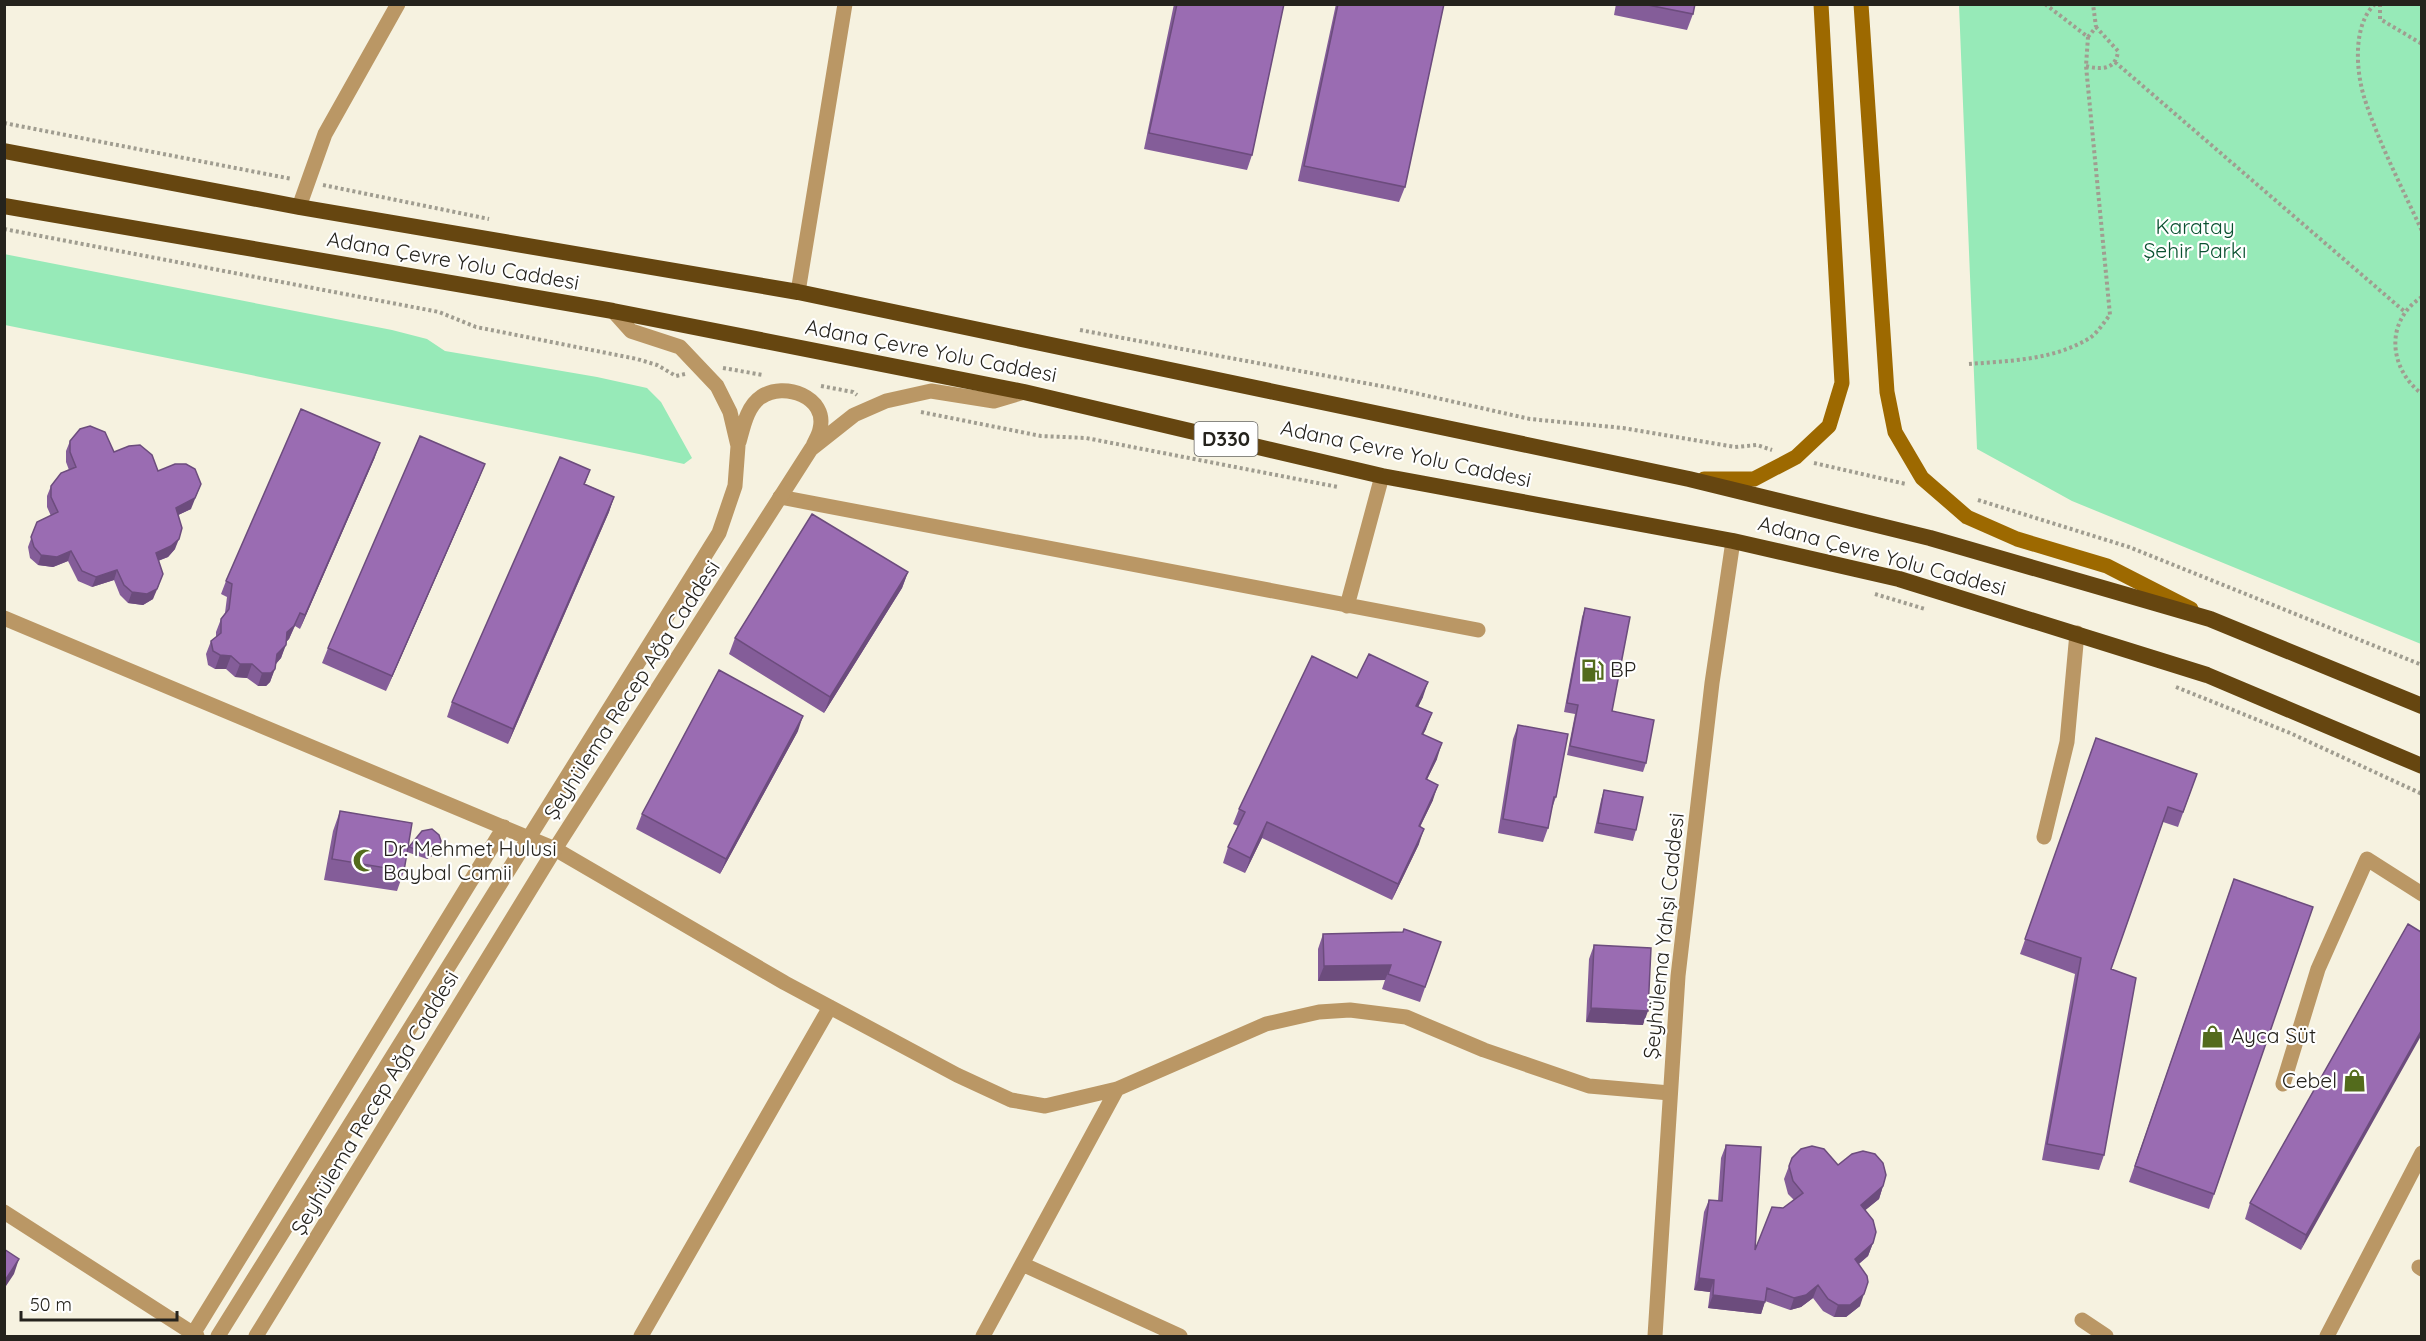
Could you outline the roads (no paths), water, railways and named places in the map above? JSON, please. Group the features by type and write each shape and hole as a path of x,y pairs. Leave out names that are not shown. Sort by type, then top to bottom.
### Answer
{"highway":[{"name":"Adana Çevre Yolu Caddesi","path":"4,151 300,207 798,292 1689,479 1930,538 2210,619 2421,706"},
{"name":"Adana Çevre Yolu Caddesi","path":"4,206 613,311 1024,392 1382,476 1733,541 1899,579 2206,675 2421,766"},
{"path":"2360,680 2421,698"}],"main road":[{"path":"1689,479 1754,479 1796,457 1829,426 1842,383 1821,4"},
{"path":"1861,4 1887,392 1895,432 1922,478 1967,517 2017,539 2107,566 2210,619"}],"street":[{"path":"300,207 325,134 398,4"},
{"path":"798,292 844,4"},
{"name":"Şeyhülema Recep Ağa Caddesi","path":"218,1336 719,533 735,486 738,446 730,412 717,386 680,346 631,331 613,311"},
{"path":"738,446 745,418 760,397 785,389 804,395 819,411 821,428 812,449"},
{"name":"Şeyhülema Recep Ağa Caddesi","path":"256,1336 555,849 812,449 854,415 886,401 931,391 994,401 1024,392"},
{"path":"1347,606 1382,476"},
{"path":"780,497 1478,630"},
{"name":"Şeyhülema Yahşi Caddesi","path":"1655,1336 1678,976 1712,683 1733,541"},
{"path":"4,618 530,837 555,849 785,983 957,1075 1011,1100 1045,1106 1117,1089 1266,1024 1319,1012 1350,1010 1406,1017 1484,1050 1589,1086 1670,1093"},
{"path":"2044,837 2067,742 2077,633"},
{"path":"4,1212 195,1335 504,827"},
{"path":"2283,1084 2318,969 2367,859 2421,894"},
{"path":"641,1336 830,1007"},
{"path":"983,1336 1117,1089"},
{"path":"2327,1336 2421,1154"},
{"path":"1022,1264 1180,1336"},
{"path":"2082,1320 2106,1336"}],"place":[{"name":"BP","path":"1592,670"},
{"name":"Dr. Mehmet Hulusi Baybal Camii","path":"365,861"},
{"name":"Ayca Süt","path":"2213,1036"},
{"name":"Cebel","path":"2355,1081"}],"park label":[{"name":"Karatay Şehir Parkı","path":"2195,239"}]}
